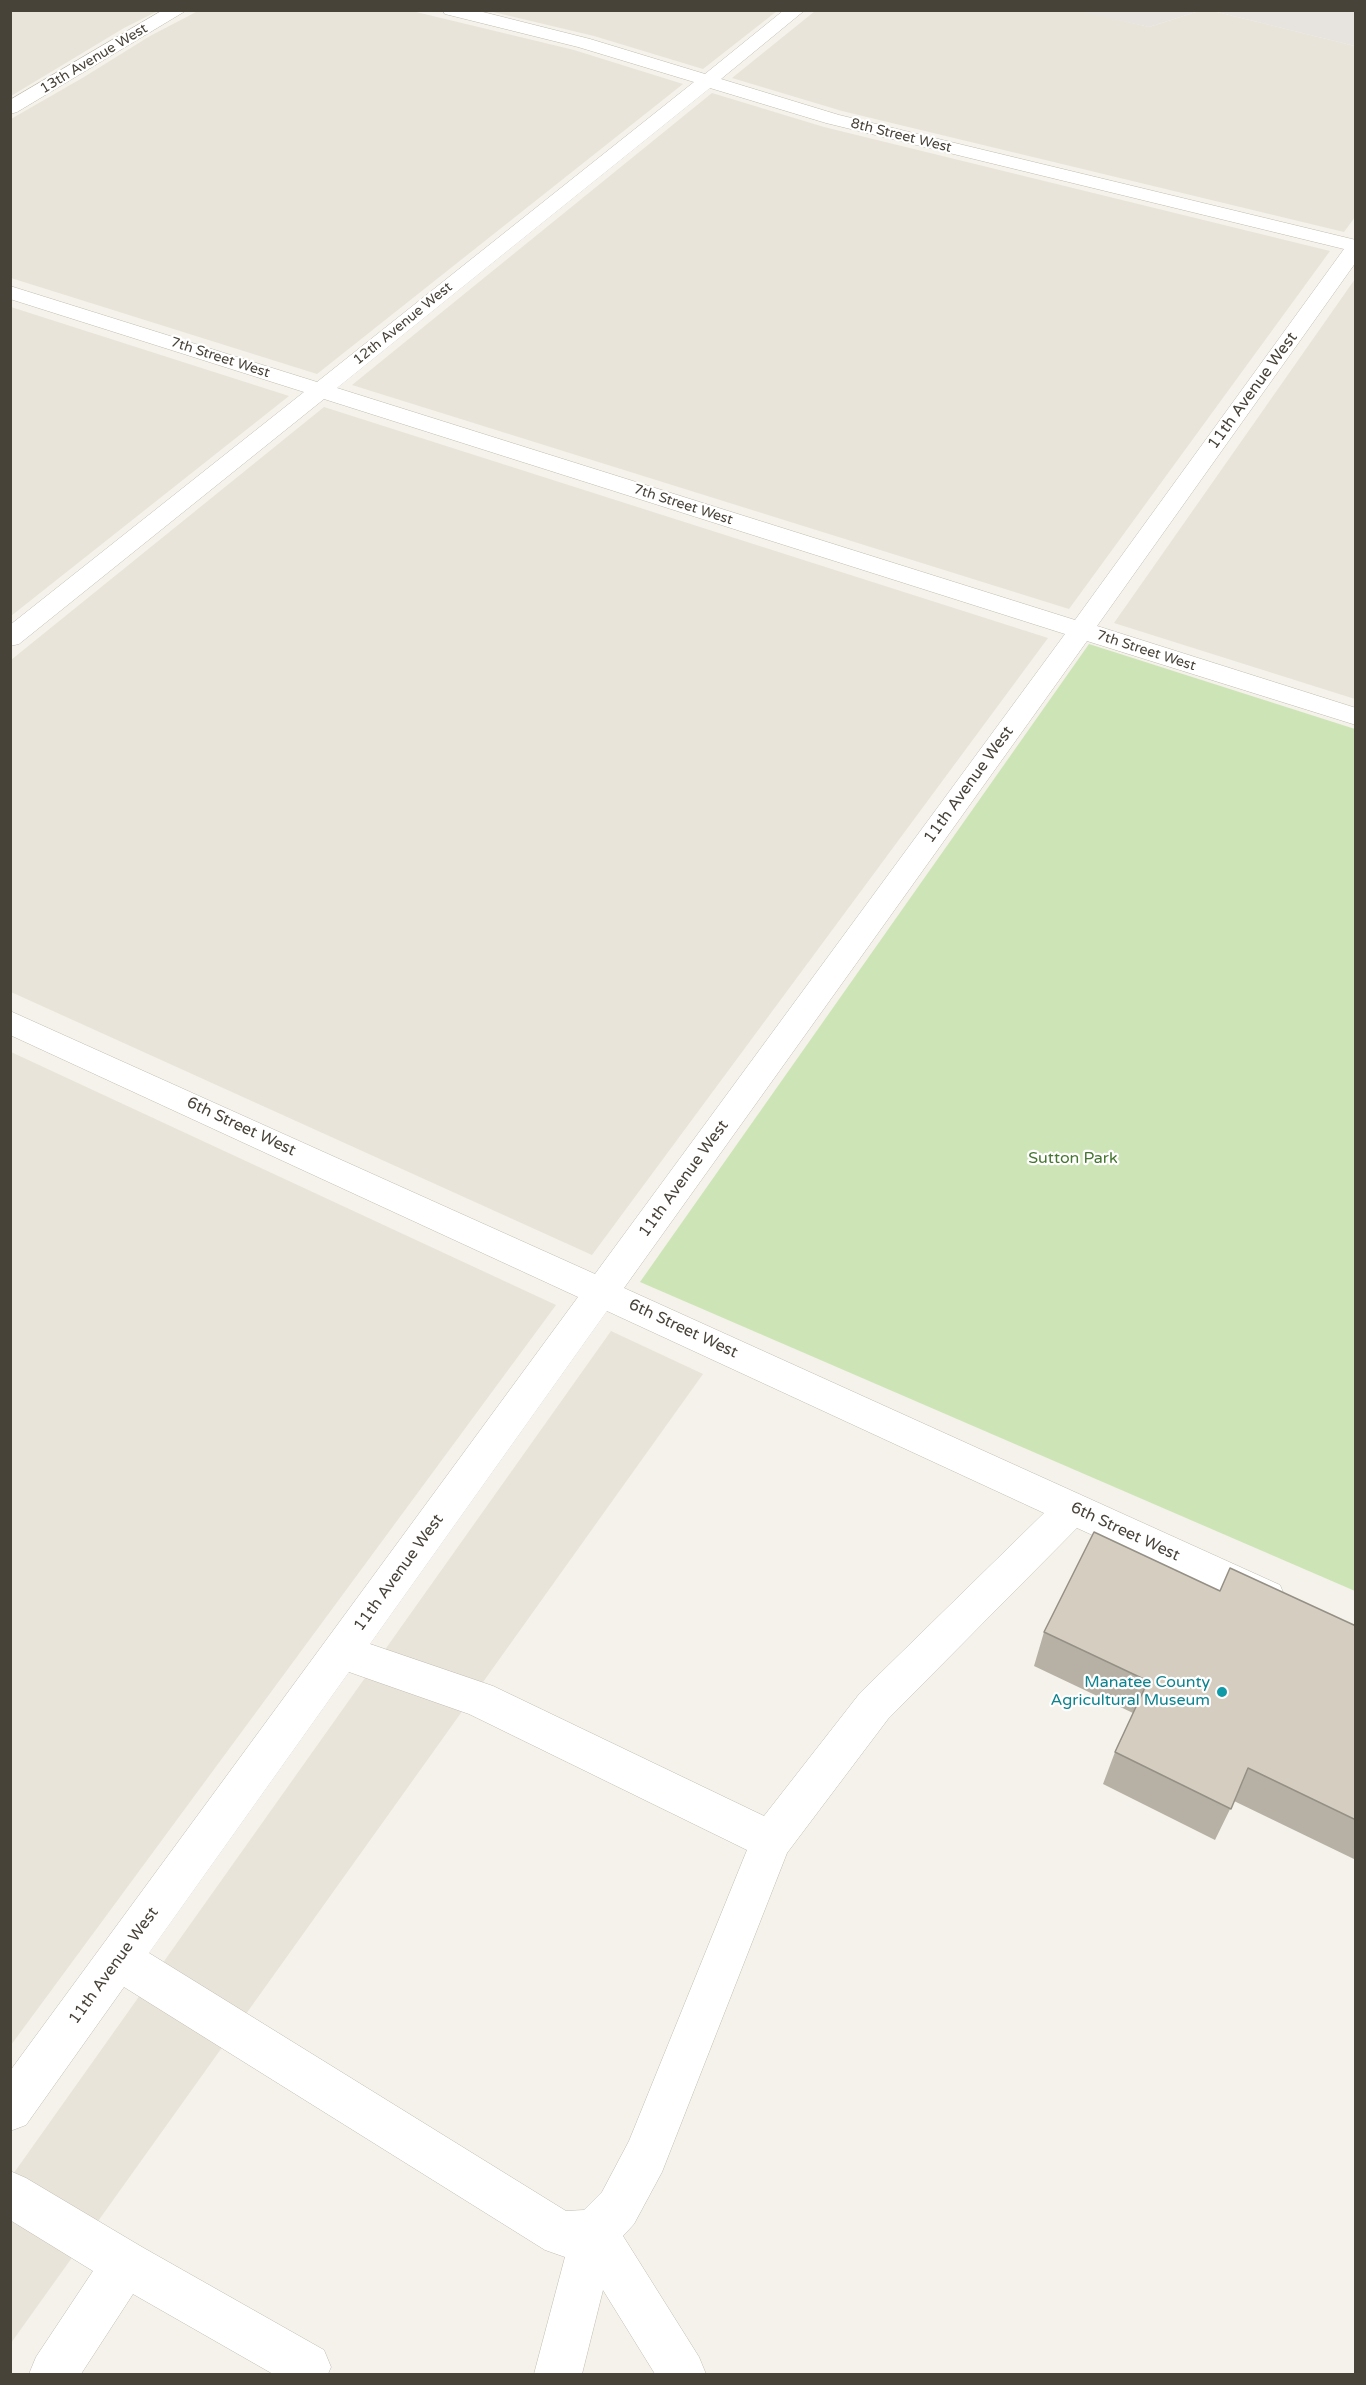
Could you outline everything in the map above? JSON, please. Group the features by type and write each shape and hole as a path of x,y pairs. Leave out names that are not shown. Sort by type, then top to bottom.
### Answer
{"street":[{"name":"13th Avenue West","path":"10,108 136,32 178,10"},
{"name":"8th Street West","path":"451,10 584,43 833,119 1356,247"},
{"name":"12th Avenue West","path":"10,638 796,10"},
{"name":"11th Avenue West","path":"10,2109 1356,247"},
{"name":"7th Street West","path":"10,292 1356,717"},
{"name":"6th Street West","path":"10,1022 1290,1608"},
{"path":"558,2374 594,2233 618,2208 646,2156 771,1841 790,1812 874,1706 1072,1508"},
{"path":"342,1652 479,1699 771,1841"},
{"path":"119,1959 561,2234 594,2233"},
{"path":"10,2194 309,2372"},
{"path":"594,2233 682,2374"},
{"path":"53,2374 125,2264"}],"shaded area":[{"path":"11,10 158,11 124,28 11,96"},
{"path":"777,10 703,69 594,36 489,11"},
{"path":"1077,10 1149,27 1199,11 1213,11 1355,46 1355,217 1344,232 842,111 732,78 815,11"},
{"path":"198,11 412,11 574,50 683,84 317,374 11,278 11,119 150,36"},
{"path":"1077,11 1199,11 1149,27"},
{"path":"1213,11 1355,11 1355,46"},
{"path":"712,93 824,127 1330,251 1069,609 352,385"},
{"path":"1355,279 1355,699 1114,623"},
{"path":"10,307 289,396 11,616"},
{"path":"324,407 1048,638 592,1255 11,992 11,660"},
{"path":"11,1052 556,1305 11,2045"},
{"path":"611,1331 703,1374 11,2343 11,2177"}],"green space":[{"name":"Sutton Park","path":"1089,644 1355,729 1355,1591 640,1282"}],"building":[{"name":"Manatee County Agricultural Museum","path":"1094,1532 1220,1591 1230,1568 1356,1626 1356,1820 1248,1768 1231,1809 1115,1752 1148,1681 1044,1632"}],"place":[{"name":"Manatee County Agricultural Museum","path":"1222,1692"}]}
